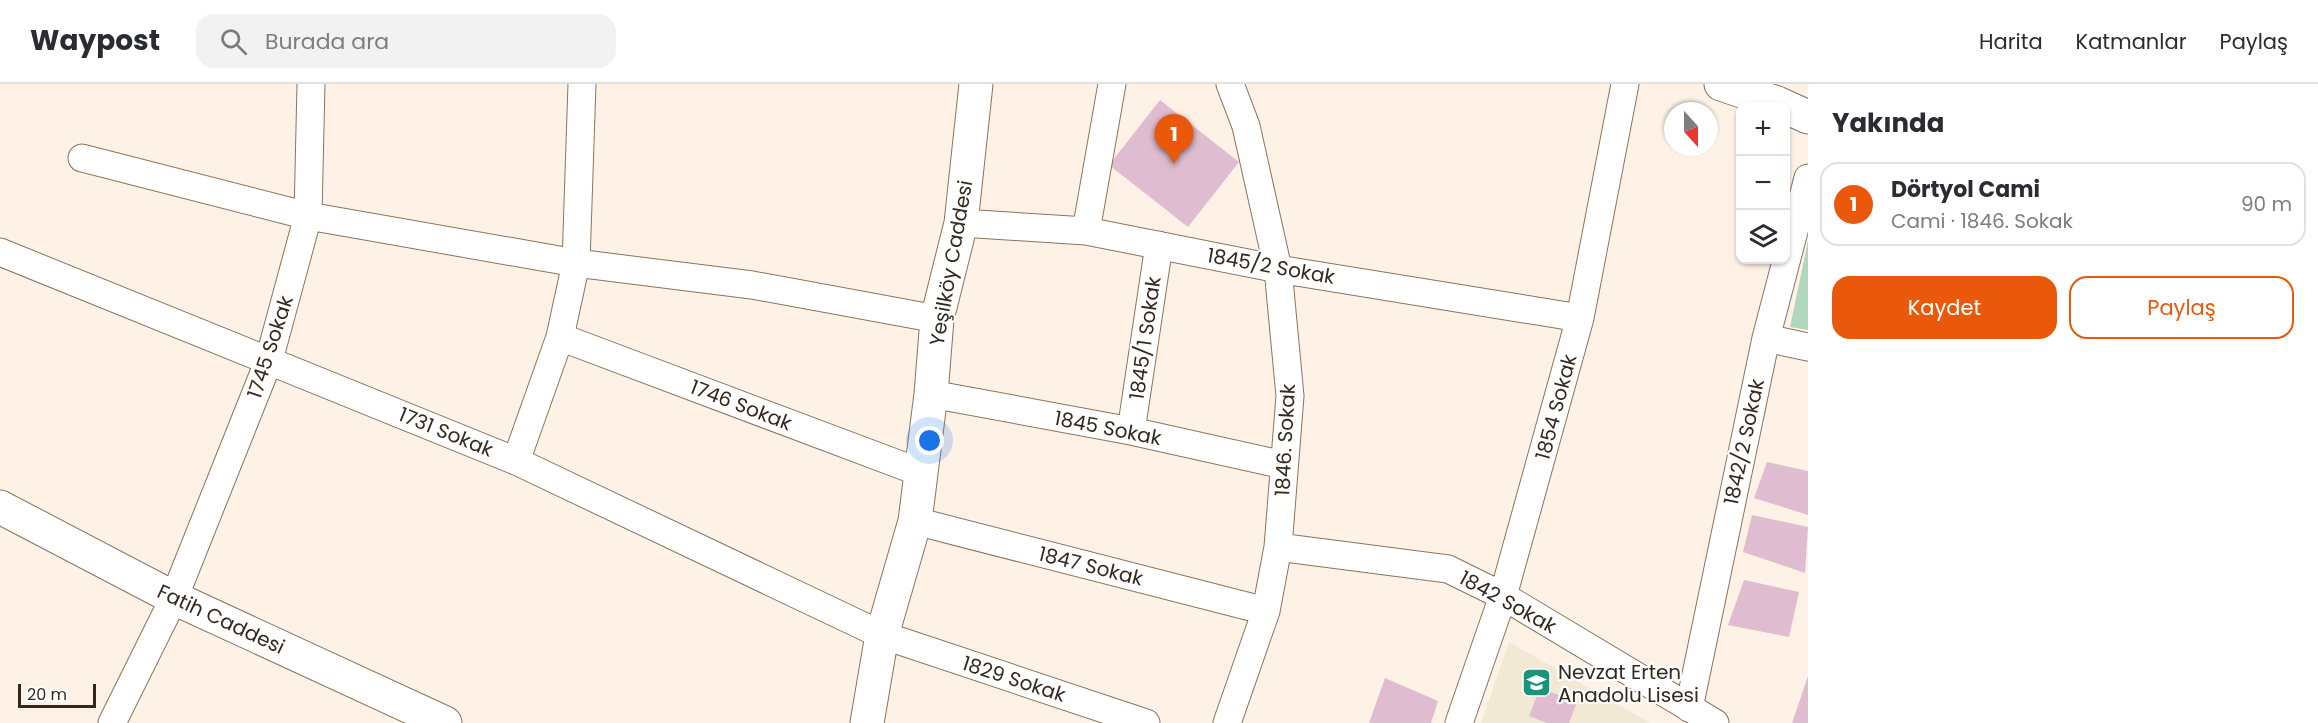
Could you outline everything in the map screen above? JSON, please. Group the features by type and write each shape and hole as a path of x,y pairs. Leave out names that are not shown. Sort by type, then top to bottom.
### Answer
{"street":[{"name":"1745 Sokak","path":"112,723 174,598 269,360 308,216 311,84"},
{"path":"516,461 560,337 576,263 582,84"},
{"name":"Yeşilköy Caddesi","path":"867,723 882,635 915,521 931,394 937,320 961,223 976,84"},
{"path":"1086,231 1112,84"},
{"name":"1846. Sokak","path":"1227,723 1266,611 1278,547 1290,396 1278,269 1246,126 1230,84"},
{"name":"1854 Sokak","path":"1459,723 1503,596 1580,318 1625,84"},
{"path":"1721,84 1778,93 1808,117"},
{"path":"82,158 308,216 576,263 752,285 937,320"},
{"name":"1842/2 Sokak","path":"1689,708 1766,338 1808,178"},
{"name":"1845/2 Sokak","path":"961,223 1086,231 1278,269 1580,318"},
{"name":"1845/1 Sokak","path":"1131,431 1159,245"},
{"name":"1731 Sokak","path":"0,252 516,461 882,635"},
{"name":"1746 Sokak","path":"560,337 922,473"},
{"path":"1766,338 1808,347"},
{"name":"1845 Sokak","path":"931,394 1131,431 1284,465"},
{"name":"Fatih Caddesi","path":"0,507 174,598 445,723"},
{"name":"1847 Sokak","path":"915,521 1266,611"},
{"name":"1842 Sokak","path":"1278,547 1448,569 1503,596 1715,723"},
{"name":"1829 Sokak","path":"882,635 1146,723"}],"shaded area":[{"name":"Nevzat Erten Anadolu Lisesi","path":"1509,642 1650,723 1481,723"}],"green space":[{"path":"1808,241 1808,330 1790,327"}],"building":[{"path":"1160,100 1239,162 1188,227 1109,165"},
{"path":"1767,462 1808,471 1808,515 1754,498"},
{"path":"1752,515 1808,527 1805,573 1743,552"},
{"path":"1744,580 1799,592 1789,637 1728,625"},
{"path":"1808,676 1808,723 1792,723"},
{"path":"1385,678 1438,701 1431,723 1369,723"},
{"path":"1540,688 1577,702 1569,723 1547,723 1529,716"}],"place":[{"name":"Dörtyol Cami","path":"1174,164"},
{"name":"Nevzat Erten Anadolu Lisesi","path":"1537,683"}]}
